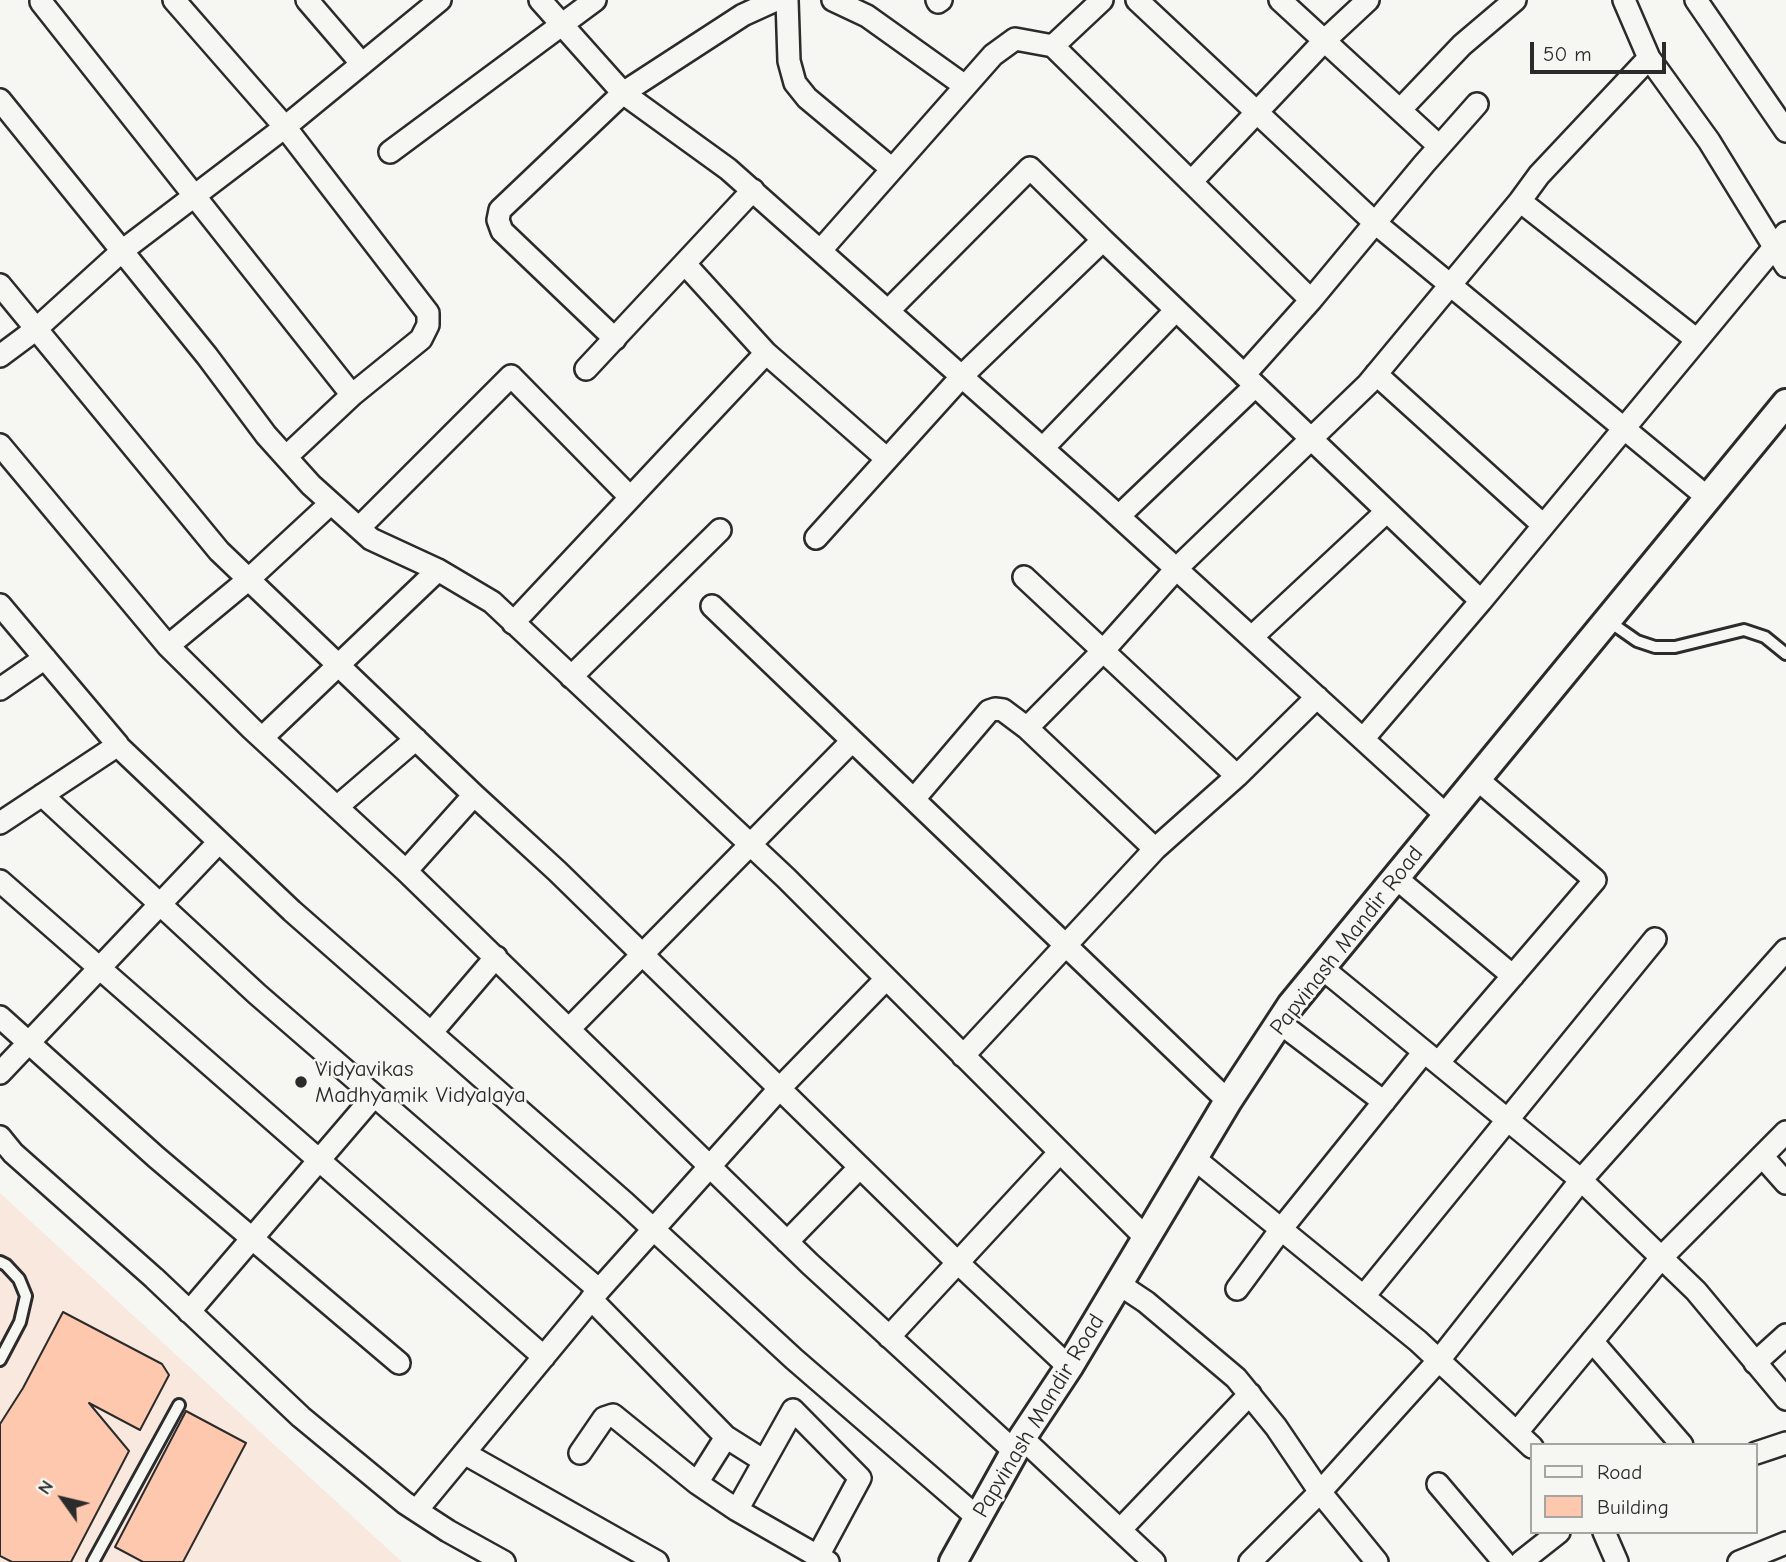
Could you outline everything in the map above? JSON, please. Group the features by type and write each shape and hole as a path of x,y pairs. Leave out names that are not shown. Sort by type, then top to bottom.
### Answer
{"street":[{"path":"174,0 285,127 428,313 428,325 421,339 352,395 286,457"},
{"path":"307,0 362,64"},
{"path":"540,0 623,93 728,169 821,250 1119,516 1447,816"},
{"path":"390,152 595,0"},
{"path":"615,338 502,231 498,220 500,209 623,93 743,15 776,0"},
{"path":"787,0 789,61 794,83 807,98 892,169"},
{"path":"833,0 867,16 965,86"},
{"path":"1053,46 1102,0"},
{"path":"1137,0 1374,222 1707,498"},
{"path":"1280,0 1439,146"},
{"path":"1191,182 1324,41 1368,0"},
{"path":"1400,110 1454,52 1515,0"},
{"path":"1624,0 1649,58 1780,240 1786,266"},
{"path":"1696,0 1786,131"},
{"path":"41,2 352,395"},
{"path":"0,356 35,330 122,251 285,127 362,64 428,3"},
{"path":"821,250 993,55 1014,39 1053,46 1311,300"},
{"path":"1027,728 1103,651 1177,569 1376,374 1539,176 1649,58"},
{"path":"0,100 207,356 266,435 331,503 371,539 438,569 492,602 751,844 1146,1238"},
{"path":"1119,516 1250,381 1374,222 1477,104"},
{"path":"889,310 1030,168 1480,601"},
{"path":"586,369 753,191"},
{"path":"1520,201 1697,340"},
{"path":"816,538 963,375 1103,240"},
{"path":"1363,739 1780,240"},
{"path":"685,264 766,353 887,459"},
{"path":"0,285 219,551 557,871 956,1261 1069,1367"},
{"path":"1043,448 1176,310"},
{"path":"513,623 766,353"},
{"path":"1376,374 1543,525"},
{"path":"359,528 511,376 630,497"},
{"name":"Papvinash Mandir Road","path":"953,1562 1018,1444 1069,1367 1228,1101 1291,1005 1786,402"},
{"path":"0,445 168,646 262,738 406,871 787,1242 889,1337 1120,1530 1154,1562"},
{"path":"168,646 249,579 331,503"},
{"path":"1252,637 1387,512"},
{"path":"571,677 720,530"},
{"path":"262,738 438,569"},
{"path":"1024,577 1237,776"},
{"path":"0,605 117,745 292,911 654,1229 794,1359 978,1518"},
{"path":"712,606 1228,1101"},
{"path":"0,689 45,658"},
{"path":"963,1056 1156,849 1237,776 1317,697"},
{"path":"914,799 989,711 1003,710 1027,728 1156,849"},
{"path":"337,807 416,739"},
{"path":"569,1029 852,741"},
{"path":"0,823 117,745"},
{"path":"1237,1289 1282,1228 1384,1102 1513,976 1595,880 1477,779"},
{"path":"42,795 257,994 595,1295 726,1437 764,1461"},
{"path":"406,871 474,795"},
{"path":"0,1073 219,842"},
{"path":"1396,878 1513,976"},
{"path":"0,881 544,1357"},
{"path":"1364,1296 1655,939"},
{"path":"1250,1562 1320,1492 1439,1360 1581,1180 1786,950"},
{"path":"431,1032 496,957"},
{"path":"1322,968 1581,1180 1696,1291 1786,1399"},
{"path":"417,1510 595,1295 780,1088 886,979"},
{"path":"0,1017 156,1157 399,1363"},
{"path":"1280,1023 1384,1102"},
{"path":"189,1312 374,1096"},
{"path":"1195,1159 1364,1296 1525,1439 1592,1342 1661,1258 1786,1132"},
{"path":"0,1137 13,1153 154,1278 302,1417 417,1510 504,1562"},
{"path":"889,1337 956,1261 1060,1152"},
{"path":"1762,1156 1786,1183"},
{"path":"787,1242 860,1167"},
{"path":"1119,1284 1146,1301 1236,1378 1276,1427 1320,1492 1377,1562"},
{"path":"1755,1363 1786,1335"},
{"path":"1592,1342 1680,1443"},
{"path":"1120,1530 1250,1394"},
{"path":"580,1453 604,1418 613,1415 697,1483 737,1510 823,1559 860,1478 793,1410 737,1510"},
{"path":"697,1483 726,1437"},
{"path":"1758,1452 1786,1443"},
{"path":"464,1453 657,1562"},
{"path":"1438,1484 1504,1562"},
{"path":"1521,1562 1556,1534"},
{"path":"1605,1534 1617,1562"},
{"path":"1739,1562 1786,1543"}],"lane":[{"path":"1607,620 1637,641 1655,647 1675,647 1744,630 1765,637 1786,654"},
{"path":"0,1262 19,1279 26,1296 20,1322 0,1360"},
{"path":"93,1562 179,1405"}],"shaded area":[{"path":"0,1193 52,1241 402,1562 0,1562"}],"building":[{"path":"63,1312 162,1364 169,1375 140,1430 89,1403 129,1451 71,1562 12,1562 0,1556 0,1424 23,1388"},
{"path":"186,1411 246,1443 183,1562 143,1562 115,1547"}],"place":[{"name":"Vidyavikas Madhyamik Vidyalaya","path":"301,1082"}]}
